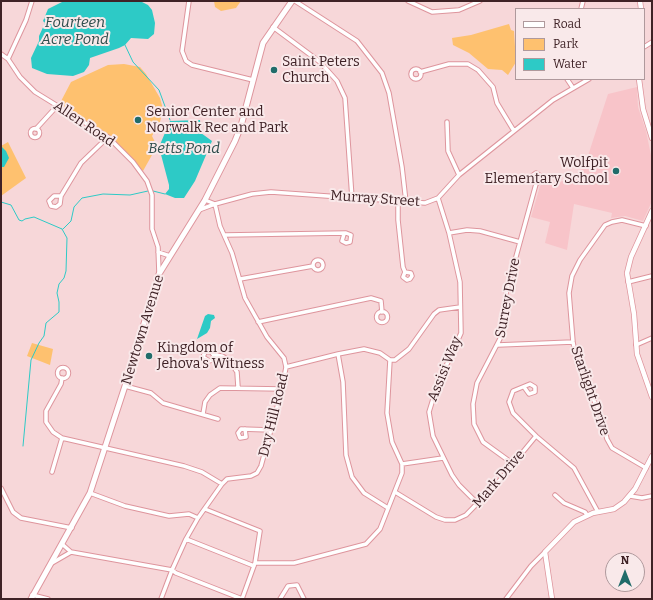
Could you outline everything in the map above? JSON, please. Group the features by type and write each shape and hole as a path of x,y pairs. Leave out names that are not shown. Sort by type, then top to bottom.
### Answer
{"main road":[{"name":"Newtown Avenue","path":"31,597 72,528 90,493 125,386 159,274 205,200 235,141 263,43 292,1"}],"street":[{"path":"8,59 26,20 32,1"},
{"path":"189,1 182,51 186,61 192,65 253,80"},
{"path":"295,1 357,41 382,73 389,93 402,167 406,202"},
{"path":"409,1 432,12 459,10 480,1"},
{"path":"273,27 320,62 337,81 345,98 352,198"},
{"name":"Allen Road","path":"1,54 8,59 28,85 57,106 108,137 133,162 147,181 152,195 152,229 158,252 159,274"},
{"path":"420,72 449,64 468,64 478,70 493,87 497,103 514,131"},
{"path":"568,80 572,88"},
{"name":"Murray Street","path":"199,210 252,194 271,192 425,203 438,198 459,175 553,100 587,80"},
{"path":"639,80 642,110 652,138"},
{"path":"36,129 57,106"},
{"path":"447,122 448,151 459,175"},
{"path":"61,196 81,163 108,137"},
{"name":"Surrey Drive","path":"512,463 483,442 474,424 472,412 477,383 498,345 504,329 506,293 536,184"},
{"name":"Assisi Way","path":"438,198 449,233 460,282 461,333 437,386 429,412 433,436 444,458 459,485 478,504"},
{"path":"205,200 215,204"},
{"path":"398,202 402,260 405,272"},
{"name":"Dry Hill Road","path":"215,204 220,226 225,235 246,298 258,322 284,358 286,367 282,389 261,466 257,473 251,476 228,480 222,484"},
{"path":"652,212 629,264 628,282 634,314 636,345 639,361 652,397"},
{"name":"Starlight Drive","path":"646,226 622,220 608,223 601,229 580,260 572,276 570,293 573,342 583,378 600,413 609,444 623,456 646,468"},
{"path":"449,233 467,230 480,231 520,242"},
{"path":"225,235 344,234"},
{"path":"158,252 170,256"},
{"path":"240,279 313,266"},
{"path":"628,282 652,276"},
{"path":"258,322 371,298 381,301 382,312"},
{"path":"286,367 364,349 373,350 390,360 395,360 409,349 434,314 439,310 460,307"},
{"path":"636,345 652,338"},
{"path":"498,345 573,342"},
{"path":"214,354 225,357 232,363 237,372 238,387"},
{"path":"338,354 343,382 346,455 352,477 364,493 388,508"},
{"path":"186,539 254,565 294,563 366,544 380,529 402,473 402,464 392,442 387,413 390,360"},
{"path":"62,378 61,384 46,411 46,422 53,432 62,438 184,466 202,472 222,484 198,518 186,539 161,599"},
{"path":"125,386 150,392 162,403 218,419"},
{"path":"202,414 205,402 215,390 220,388 238,387 282,389"},
{"path":"524,387 513,390 509,402 510,408 518,419 536,436 574,468 598,512"},
{"path":"245,430 271,430"},
{"name":"Mark Drive","path":"395,492 428,513 445,520 455,520 466,516 536,436"},
{"path":"52,472 62,438"},
{"path":"506,599 531,566 570,526 587,515 617,507 630,496 652,456"},
{"path":"402,464 444,458"},
{"path":"1,488 12,512 21,518 72,528"},
{"path":"90,493 132,508 169,516 189,514 198,518"},
{"path":"555,495 564,503 584,512 587,515"},
{"path":"630,496 642,498 652,496"},
{"path":"62,544 71,552 172,570 176,573 242,599 254,565 260,531 205,509"},
{"path":"51,563 71,552"},
{"path":"545,552 552,599"},
{"path":"280,599 288,586 297,585 304,599"},
{"path":"31,597 48,599"}],"shaded area":[{"name":"Wolfpit Elementary School","path":"637,87 638,107 646,131 652,160 652,201 643,221 625,216 611,218 612,213 574,204 567,250 545,243 550,222 531,217 540,186 545,182 545,174 551,183 564,181 584,168 608,94"}],"green space":[{"path":"214,1 241,1 236,8 221,11 215,7"},
{"path":"509,24 511,30 514,31 515,64 508,75 502,70 488,69 469,53 453,45 452,38 471,35"},
{"path":"124,64 140,67 146,74 160,98 163,109 160,122 152,136 157,146 143,171 114,140 102,130 59,105 71,82 108,65"},
{"path":"8,142 26,178 1,196 1,146"},
{"path":"32,343 53,349 50,365 27,356"}],"water":[{"name":"Fourteen Acre Pond","path":"64,1 140,1 148,5 152,10 155,23 154,34 148,39 131,38 125,45 119,48 90,58 89,65 84,72 73,76 47,74 32,68 31,58 39,41 39,36 45,23 43,21 48,9"},
{"name":"Betts Pond","path":"200,120 201,133 212,141 195,181 184,198 175,198 165,194 169,189 169,185 159,147 170,121"},
{"path":"1,146 6,151 9,158 4,167 1,167"},
{"path":"208,314 214,315 215,318 211,321 210,328 207,333 197,339 205,316"}],"waterway":[{"path":"125,45 133,62 159,90 170,120"},
{"path":"63,229 71,221 74,207 82,198 103,194 130,195 148,191"},
{"path":"153,191 165,194"},
{"path":"1,202 11,205 19,220 22,221 34,217 62,229"},
{"path":"23,446 31,360 44,336 46,323 59,312 57,293 59,284 64,278 66,271 67,238 62,229"}],"place":[{"name":"Saint Peters Church","path":"274,70"},
{"name":"Senior Center and Norwalk Rec and Park","path":"138,120"},
{"name":"Wolfpit Elementary School","path":"616,171"},
{"name":"Kingdom of Jehova's Witness","path":"149,356"}]}
